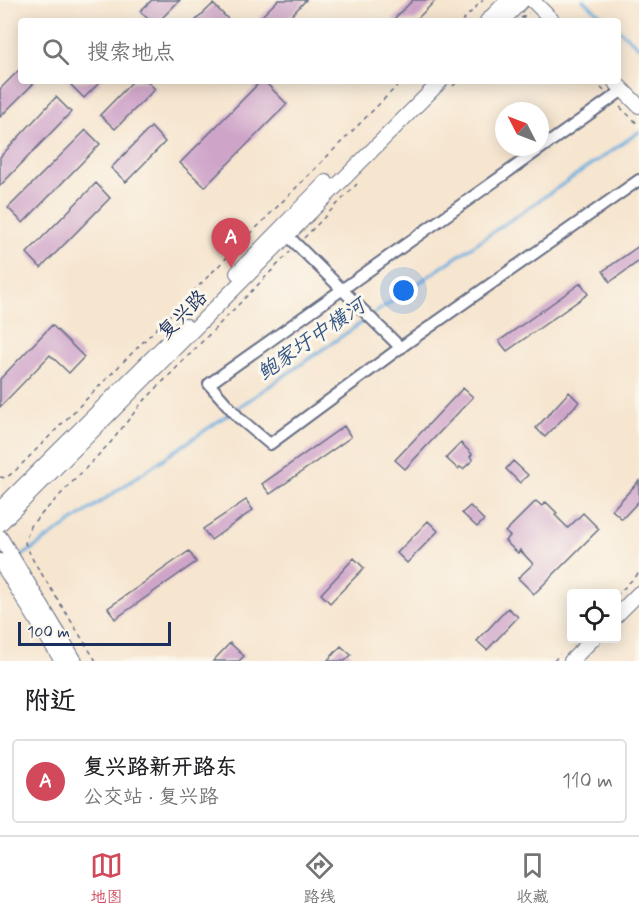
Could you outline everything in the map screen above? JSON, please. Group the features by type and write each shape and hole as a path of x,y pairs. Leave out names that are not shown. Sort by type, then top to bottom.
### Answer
{"street":[{"path":"491,18 508,0"},
{"path":"504,18 523,0"},
{"path":"532,0 550,18"},
{"name":"复兴路","path":"0,524 289,235 425,84"},
{"name":"复兴路","path":"0,509 445,85"},
{"path":"633,109 618,86 209,384 240,418 270,444 401,348 639,180"},
{"path":"289,235 401,348"},
{"path":"0,537 5,561 75,661"},
{"path":"16,575 62,661"},
{"path":"621,611 639,593"},
{"path":"571,661 590,643"}],"path":[{"path":"465,18 483,0"},
{"path":"0,477 6,478 16,470 399,84"},
{"path":"633,109 639,125"},
{"path":"289,235 358,182"},
{"path":"96,661 33,560 25,543 30,525 111,442 141,404 292,250"},
{"path":"621,591 639,573"}],"building":[{"path":"152,0 180,0 162,18 147,18 140,11"},
{"path":"278,0 306,0 289,18 260,18"},
{"path":"413,0 436,0 418,18 395,18"},
{"path":"213,4 227,18 198,18"},
{"path":"18,71 18,84 33,84 0,117 0,89"},
{"path":"70,84 98,84 84,98"},
{"path":"130,84 150,84 155,89 115,129 100,115"},
{"path":"258,84 267,84 287,104 205,187 180,163"},
{"path":"56,97 71,112 0,186 0,157"},
{"path":"151,127 165,142 126,182 111,168"},
{"path":"86,130 100,144 23,223 8,208"},
{"path":"96,183 110,198 41,268 27,253"},
{"path":"639,246 639,261 610,282 603,271"},
{"path":"581,283 588,294 507,351 499,341"},
{"path":"52,325 84,357 69,373 50,355 0,407 0,379"},
{"path":"463,388 473,397 405,469 395,460"},
{"path":"569,392 579,402 545,437 536,428"},
{"path":"344,426 351,437 270,494 262,484"},
{"path":"461,443 472,454 470,457 473,460 463,469 460,467 458,469 446,458"},
{"path":"513,461 528,475 520,483 506,469"},
{"path":"639,481 639,501 622,519 612,510"},
{"path":"246,500 253,510 211,540 203,529"},
{"path":"536,501 542,506 546,502 568,528 583,513 599,529 534,594 518,578 533,564 520,550 518,553 505,541 510,536 505,532"},
{"path":"470,506 484,520 477,527 462,513"},
{"path":"428,521 438,531 407,563 397,553"},
{"path":"189,551 196,562 115,619 108,608"},
{"path":"354,558 364,568 330,603 321,594"},
{"path":"508,608 518,617 487,650 477,641"},
{"path":"230,643 244,656 239,661 213,661"},
{"path":"341,646 351,655 345,661 327,661"}],"waterway":[{"path":"583,0 604,18"},
{"path":"621,32 639,47"},
{"name":"鲍家圩中横河","path":"372,315 639,132"},
{"name":"鲍家圩中横河","path":"19,558 367,319"}],"place":[{"name":"复兴路新开路东","path":"231,268"}]}
